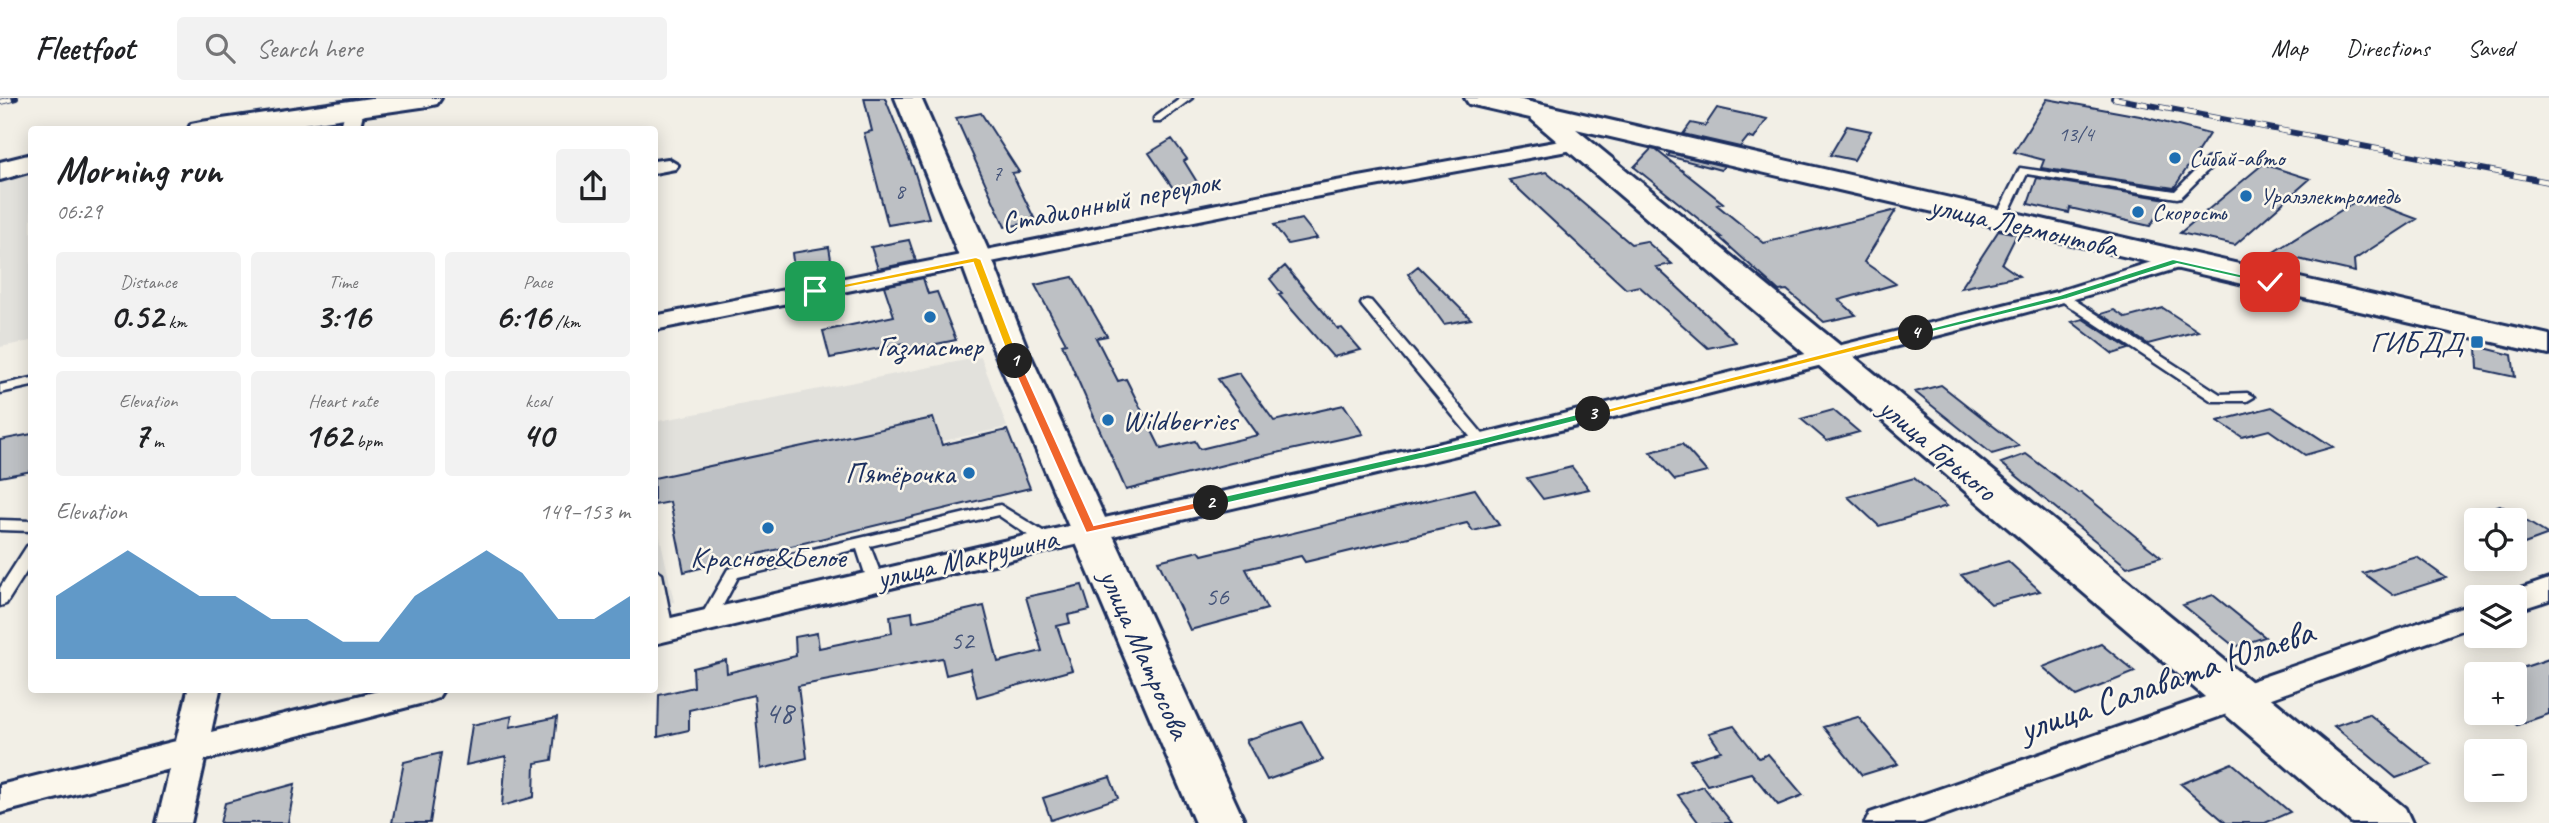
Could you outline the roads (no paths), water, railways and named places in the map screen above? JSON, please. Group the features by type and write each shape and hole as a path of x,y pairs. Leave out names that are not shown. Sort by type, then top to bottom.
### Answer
{"street":[{"path":"256,126 352,119 428,98"},
{"name":"улица Матросова","path":"908,98 976,259 1010,348 1220,823"},
{"name":"улица Горького","path":"1478,98 1540,113 2387,823"},
{"name":"улица Лермонтова","path":"1540,113 2549,345"},
{"name":"Стадионный переулок","path":"658,322 1303,193 1577,144"},
{"path":"0,171 28,163"},
{"name":"улица Макрушина","path":"660,632 1046,540 1482,442 2064,297 2177,261"},
{"path":"2527,597 2549,589"},
{"name":"улица Салавата Юлаева","path":"1882,823 2464,618"},
{"path":"174,823 203,693"},
{"path":"0,799 191,748 415,693"}],"lane":[{"path":"1157,120 1187,98"},
{"path":"2000,220 2024,170 2177,195 2211,161"},
{"path":"2064,297 2217,398 2246,397"},
{"path":"1367,304 1482,442"},
{"path":"0,389 28,383"},
{"path":"707,620 733,573 862,542 1000,510 1046,540"},
{"path":"0,525 28,526"},
{"path":"862,542 875,580"},
{"path":"0,600 28,556"},
{"path":"658,613 660,632"}],"railway":[{"path":"0,102 16,98"},
{"path":"2113,98 2549,182"}],"place":[{"name":"Сибай-авто","path":"2175,158"},
{"name":"Уралэлектромедь","path":"2246,196"},
{"name":"Скорость","path":"2138,212"},
{"name":"Газмастер","path":"930,317"},
{"name":"ГИБДД","path":"2477,342"},
{"name":"Wildberries","path":"1108,420"},
{"name":"Пятёрочка","path":"969,473"},
{"name":"Красное&Белое","path":"768,528"}]}
